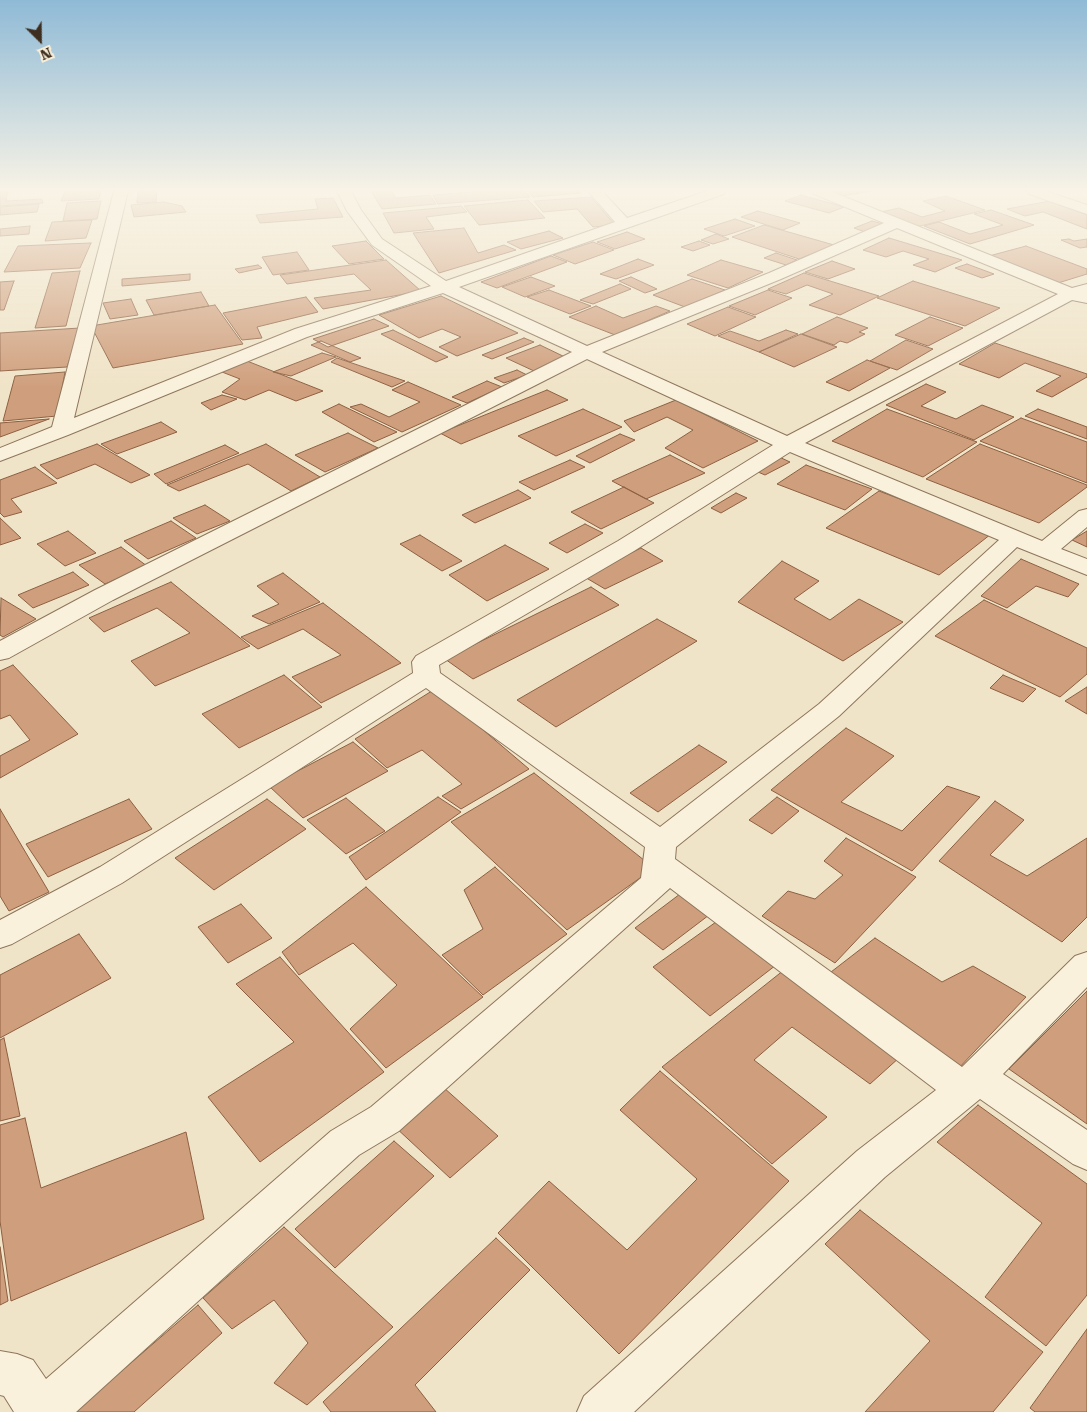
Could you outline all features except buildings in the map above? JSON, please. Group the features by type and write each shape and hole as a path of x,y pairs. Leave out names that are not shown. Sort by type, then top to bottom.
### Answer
{"street":[{"path":"61,431 105,257"},
{"path":"399,257 444,288 585,353 788,444 1087,568"},
{"path":"0,455 302,333 444,288 531,257"},
{"path":"0,652 112,591 585,353 819,257"},
{"path":"985,257 1082,294"},
{"path":"1082,294 788,444 626,546 425,662 427,676 660,853 971,1084 1087,1152"},
{"path":"1044,551 1087,516"},
{"path":"0,1373 17,1376 41,1412 345,1143 385,1119 657,883 660,853 830,710 1014,538"},
{"path":"0,935 111,875 427,676"},
{"path":"600,1412 871,1164 971,1084 1087,965"}]}
